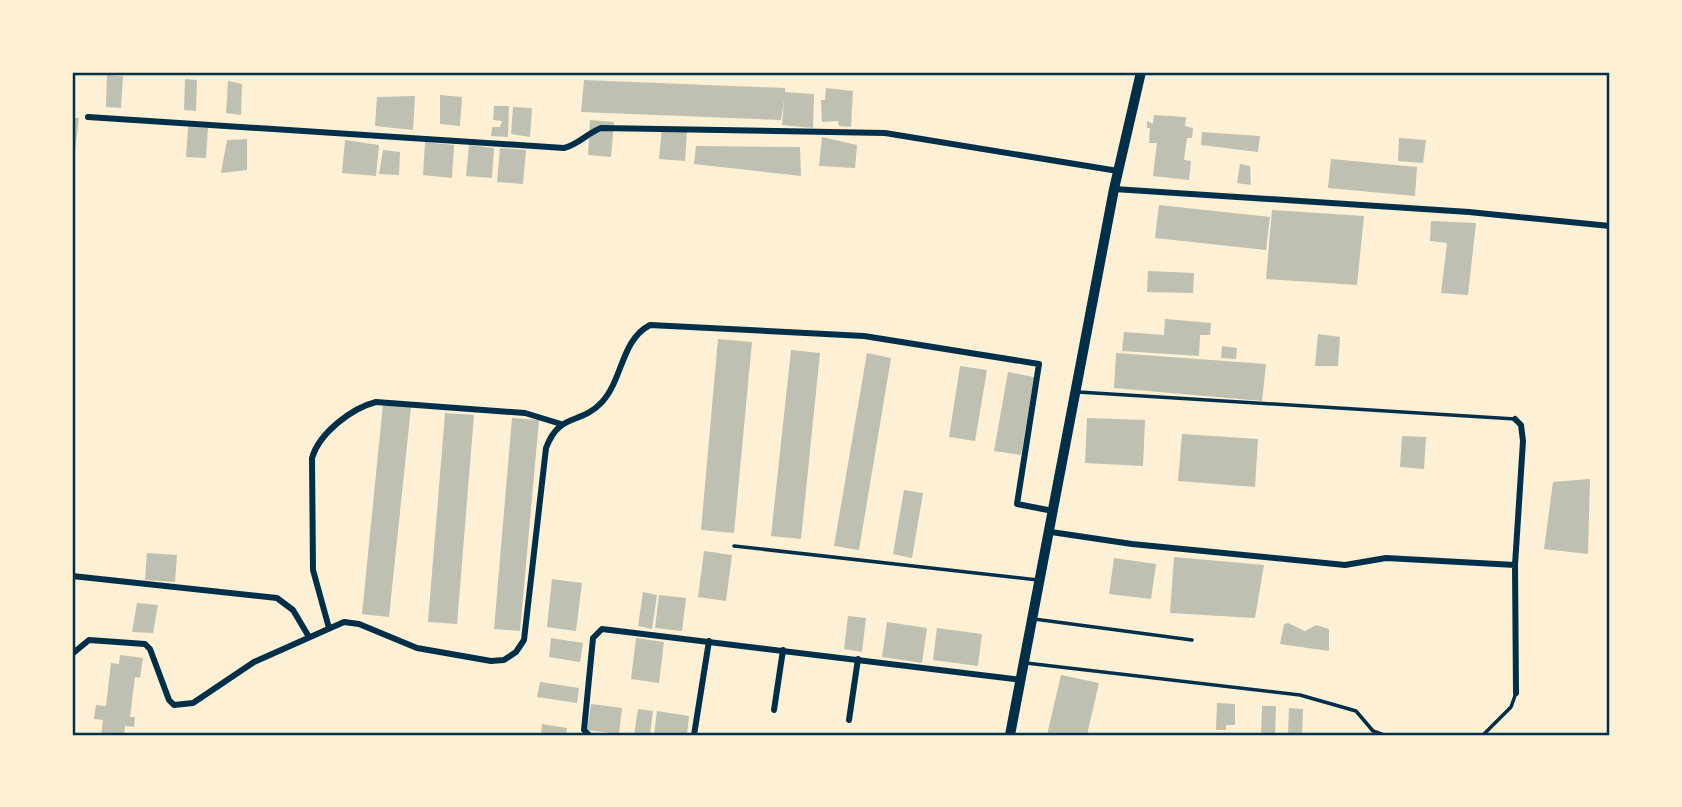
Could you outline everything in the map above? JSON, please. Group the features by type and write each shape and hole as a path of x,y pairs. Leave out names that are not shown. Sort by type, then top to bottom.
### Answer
{"main road":[{"path":"1010,735 1078,392 1114,190 1141,72"}],"street":[{"path":"88,117 564,148 578,144 586,134 601,128 885,134 1118,171"},
{"path":"1114,190 1469,212 1610,226"},
{"path":"72,654 89,640 145,644 150,649 169,700 183,705 254,662 344,622 359,624 417,648 491,662 504,660 516,652 524,640 546,448 552,432 561,424 590,412 601,403 610,392 632,340 639,331 650,325 864,336 1039,363 1017,504 1055,511"},
{"path":"329,628 313,570 312,458 316,445 355,410 376,402 525,413 561,424"},
{"path":"1515,419 1521,425 1523,441 1515,565 1516,693"},
{"path":"1051,532 1132,544 1345,565 1386,558 1515,565"},
{"path":"72,576 277,598 293,610 309,637"},
{"path":"589,735 584,730 593,638 597,631 602,629 1022,680"},
{"path":"694,735 709,641"},
{"path":"774,710 783,650"},
{"path":"849,720 858,659"}],"lane":[{"path":"1078,392 1515,419"},
{"path":"734,545 1041,580"},
{"path":"1034,618 1192,640"},
{"path":"1025,663 1300,695 1356,712 1373,731 1384,735"},
{"path":"1483,735 1511,707 1516,693"}],"building":[{"path":"107,75 123,76 121,108 106,107"},
{"path":"185,79 197,80 196,111 184,110"},
{"path":"584,80 785,88 785,92 814,94 813,128 782,125 784,99 781,120 581,112"},
{"path":"228,81 242,84 241,115 226,113"},
{"path":"826,88 853,91 851,127 839,126 838,121 822,122 821,100 825,100"},
{"path":"440,95 462,97 460,126 440,124"},
{"path":"415,96 413,130 375,126 377,97"},
{"path":"494,106 509,106 508,137 491,136 492,127 500,127 502,121 493,120"},
{"path":"513,107 532,108 530,137 511,134"},
{"path":"1154,115 1186,117 1185,126 1193,128 1192,138 1187,138 1184,160 1191,161 1189,180 1153,176 1157,143 1149,143 1150,128 1147,128 1147,121 1153,124"},
{"path":"72,118 79,118 75,151 72,151"},
{"path":"590,120 614,122 611,157 588,155"},
{"path":"188,127 208,128 206,158 186,157"},
{"path":"662,127 687,129 685,161 659,159"},
{"path":"1202,132 1260,136 1258,152 1201,145"},
{"path":"822,137 857,145 855,168 819,166"},
{"path":"1399,138 1426,140 1423,163 1398,161"},
{"path":"247,139 247,170 221,173 227,140"},
{"path":"345,140 379,145 376,176 342,173"},
{"path":"425,142 454,145 452,178 423,175"},
{"path":"469,145 494,148 492,178 466,176"},
{"path":"696,146 800,147 801,176 694,164"},
{"path":"500,148 526,150 523,184 497,182"},
{"path":"383,150 400,152 399,175 379,174"},
{"path":"1331,159 1417,167 1415,196 1328,188"},
{"path":"1240,164 1250,166 1251,185 1237,183"},
{"path":"1159,205 1270,217 1266,250 1155,238"},
{"path":"1272,210 1364,216 1357,285 1266,279"},
{"path":"1431,221 1476,223 1468,295 1441,293 1447,243 1430,241"},
{"path":"1148,271 1194,273 1193,293 1147,292"},
{"path":"1165,319 1211,323 1210,335 1200,335 1199,356 1122,351 1124,332 1164,335"},
{"path":"1318,334 1340,337 1338,366 1315,366"},
{"path":"718,339 752,342 734,533 701,530"},
{"path":"1222,346 1237,348 1236,359 1221,358"},
{"path":"791,350 820,353 801,539 771,536"},
{"path":"867,353 891,358 859,550 834,546"},
{"path":"1116,353 1266,364 1262,401 1114,388"},
{"path":"960,366 987,370 975,441 949,437"},
{"path":"1008,372 1034,377 1021,455 994,451"},
{"path":"383,404 411,407 389,617 362,614"},
{"path":"445,413 474,415 457,624 428,622"},
{"path":"512,418 539,420 520,631 494,629"},
{"path":"1087,418 1145,420 1143,466 1085,463"},
{"path":"1182,434 1258,439 1255,487 1178,481"},
{"path":"1402,436 1426,437 1424,469 1400,467"},
{"path":"1590,479 1588,554 1544,549 1553,482"},
{"path":"904,490 923,493 912,558 893,554"},
{"path":"704,551 732,555 726,601 698,597"},
{"path":"147,553 177,555 175,582 145,580"},
{"path":"1174,557 1264,565 1255,618 1170,613"},
{"path":"1114,558 1156,564 1151,599 1109,594"},
{"path":"552,579 582,583 576,631 547,627"},
{"path":"643,592 657,595 652,629 638,626"},
{"path":"659,595 686,598 682,631 655,628"},
{"path":"137,603 158,605 153,633 132,632"},
{"path":"848,616 866,618 862,652 844,649"},
{"path":"887,622 927,628 922,663 882,657"},
{"path":"1288,623 1305,631 1316,625 1329,629 1329,651 1280,644 1284,624"},
{"path":"937,628 982,634 978,666 933,660"},
{"path":"551,638 583,643 580,662 549,657"},
{"path":"636,638 664,642 659,683 631,679"},
{"path":"120,655 143,658 140,678 135,677 130,717 135,717 134,727 125,726 124,735 101,735 103,720 94,719 96,705 106,706 111,663 119,664"},
{"path":"1061,675 1099,683 1087,735 1047,735"},
{"path":"540,682 579,688 577,703 537,697"},
{"path":"1217,703 1235,704 1235,725 1226,725 1226,730 1216,730"},
{"path":"591,704 622,708 619,734 587,730"},
{"path":"1262,706 1276,706 1275,735 1261,735"},
{"path":"1289,708 1303,709 1302,735 1288,735"},
{"path":"638,709 653,711 650,735 634,735"},
{"path":"657,711 689,716 687,735 654,735"},
{"path":"542,724 567,728 566,735 541,735"}]}
